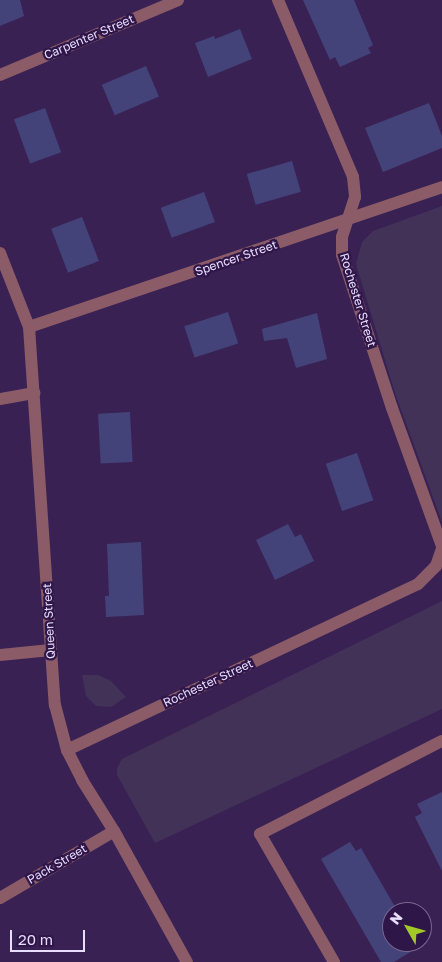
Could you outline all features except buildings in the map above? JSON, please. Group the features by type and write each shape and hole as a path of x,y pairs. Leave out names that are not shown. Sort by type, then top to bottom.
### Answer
{"street":[{"name":"Carpenter Street","path":"0,75 178,0"},
{"name":"Rochester Street","path":"67,750 418,584 439,564 442,548 392,408 342,255 342,237 355,196 353,177 278,0"},
{"name":"Spencer Street","path":"29,327 442,187"},
{"name":"Queen Street","path":"0,252 29,327 55,705 67,750 82,780 114,831 187,962"},
{"path":"0,399 34,393"},
{"path":"0,655 51,650"},
{"path":"334,962 260,834 442,741"},
{"name":"Pack Street","path":"0,898 114,831"}],"shaded area":[{"path":"442,206 442,522 395,393 356,264 362,242 373,231"},
{"path":"442,601 442,709 155,843 117,775 117,768 122,759"},
{"path":"82,675 98,675 111,681 126,697 111,707 96,706 86,696"}]}
